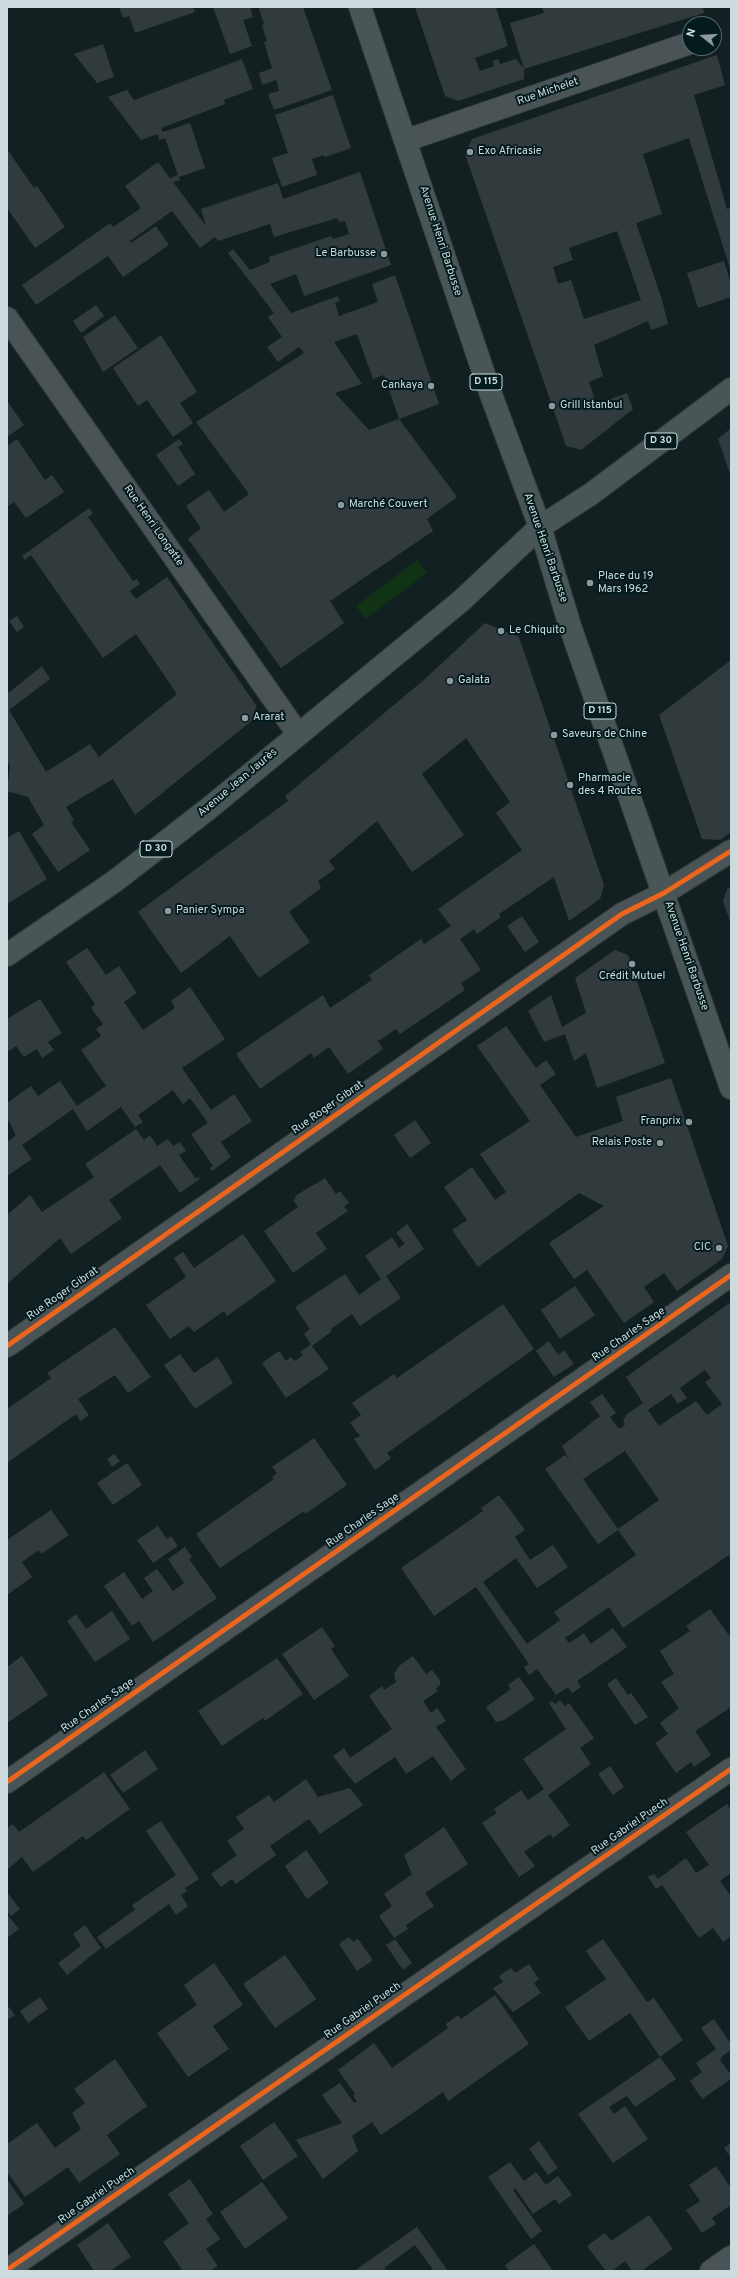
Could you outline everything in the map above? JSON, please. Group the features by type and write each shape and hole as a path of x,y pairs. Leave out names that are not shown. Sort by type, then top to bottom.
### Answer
{"main road":[{"name":"Avenue Henri Barbusse","path":"360,7 406,140 487,385 540,527 570,626 731,1088"},
{"name":"D 30","path":"540,527 591,494 731,389"},
{"name":"Avenue Jean Jaurès","path":"7,955 115,881 208,809 461,601 540,527"}],"street":[{"name":"Rue Michelet","path":"406,140 682,46"},
{"name":"Rue Henri Longatte","path":"7,318 298,734"},
{"name":"Rue Roger Gibrat","path":"7,1346 622,914 664,893 731,852"},
{"name":"Rue Charles Sage","path":"7,1782 731,1275"},
{"name":"Rue Gabriel Puech","path":"7,2270 731,1769"},
{"path":"711,2271 731,2257"}],"green space":[{"path":"417,560 427,573 365,619 356,606"}],"building":[{"path":"119,7 193,7 195,12 135,33 129,16 123,18"},
{"path":"213,7 250,7 253,17 243,20 252,46 230,54"},
{"path":"261,7 303,7 332,90 274,110 268,94 279,91 276,80 262,85 259,73 272,68 264,42 267,41 262,25 264,24 259,9"},
{"path":"415,7 496,7 508,46 475,58 480,71 494,66 493,61 498,59 500,64 516,59 524,69 524,79 458,101 445,96"},
{"path":"542,7 703,7 704,13 694,16 682,16 682,20 524,69 510,23 544,13"},
{"path":"103,44 114,77 97,83 74,54"},
{"path":"717,56 725,85 694,95 727,209 731,208 731,272 689,138 643,154 662,214 636,223 662,300 668,324 651,330 648,321 594,345 603,376 589,382 598,408 612,403 610,399 627,393 633,409 581,450 566,446 465,154 472,139","holes":["617,231 641,300 584,319 571,280 558,284 553,267 573,260 569,248"]},
{"path":"242,59 253,89 224,100 225,104 161,128 163,132 190,123 205,168 179,177 180,180 173,182 206,226 201,209 278,183 283,199 360,172 391,265 304,296 296,274 270,284 291,313 338,296 340,301 335,303 339,316 378,302 372,284 395,275 439,404 399,419 457,497 427,519 433,531 330,601 344,623 281,668 188,539 201,528 186,506 209,490 224,512 249,494 196,422 304,353 299,347 278,362 267,347 282,337 268,317 274,313 228,253 233,249 250,270 270,262 269,257 331,236 333,239 349,234 345,221 339,222 337,218 274,237 270,224 218,241 215,237 200,248 172,211 130,241 131,243 156,226 169,245 123,277 108,256 36,305 22,285 110,223 113,227 141,208 125,186 158,162 170,178 178,175 165,138 159,140 158,134 141,140 108,97 127,90 134,100","holes":["357,334 373,379 384,375 399,419 369,430 335,393 362,384 334,342"]},
{"path":"333,95 351,148 325,157 324,155 312,159 317,175 282,187 272,158 288,153 275,115"},
{"path":"7,149 34,188 37,186 65,227 35,248 7,208"},
{"path":"724,261 731,284 731,297 698,308 687,273"},
{"path":"96,305 104,316 81,333 73,321"},
{"path":"115,315 138,348 103,372 83,337"},
{"path":"161,335 197,392 180,403 193,423 173,437 147,400 138,406 113,368"},
{"path":"7,401 24,425 7,437"},
{"path":"731,428 731,477 718,439"},
{"path":"17,439 45,480 52,475 64,492 26,518 14,502 7,507 7,446"},
{"path":"179,439 183,444 178,447 195,474 178,486 156,455"},
{"path":"89,508 93,513 88,517 133,581 137,579 140,584 130,591 136,599 167,577 256,705 254,719 135,815 113,779 66,807 74,820 71,822 90,850 58,872 32,834 44,825 28,797 7,791 10,766 7,760 7,694 42,666 50,679 9,710 46,772 90,744 99,757 177,694 136,634 103,658 31,555 25,560 22,556"},
{"path":"17,616 24,627 17,632 9,621"},
{"path":"485,623 519,637 604,885 600,899 569,921 554,877 499,914 501,917 477,934 474,929 460,939 481,970 461,983 465,990 400,1034 396,1029 378,1041 383,1049 348,1074 329,1047 314,1058 311,1053 260,1089 236,1054 323,995 330,1008 372,980 369,975 421,939 424,944 451,926 438,909 522,850 496,813 510,802 466,738 422,774 464,835 412,872 377,821 329,861 335,869 318,881 321,888 289,912 310,942 259,978 230,936 181,973 138,912 288,801 285,796 425,679"},
{"path":"731,660 731,832 720,840 702,839 659,715"},
{"path":"19,831 47,879 7,904 7,838"},
{"path":"731,887 731,924 723,901 727,889"},
{"path":"522,916 539,942 525,952 507,926"},
{"path":"87,948 106,975 119,966 137,993 124,1002 143,1030 175,1008 171,1001 190,987 225,1039 182,1068 211,1110 234,1094 252,1121 221,1142 231,1157 212,1171 210,1168 213,1166 191,1134 208,1123 190,1098 183,1104 173,1090 138,1115 143,1122 135,1127 121,1107 87,1131 73,1109 22,1145 32,1159 7,1176 7,1142 16,1135 7,1118 7,1103 31,1086 38,1096 60,1081 77,1106 106,1086 81,1050 101,1036 96,1029 103,1024 91,1008 95,1004 66,962"},
{"path":"615,950 628,955 665,1063 597,1088 586,1053 574,1061 565,1034 544,1042 528,1011 551,995 562,1027 586,1013 575,978"},
{"path":"40,999 62,1033 48,1042 54,1050 42,1058 37,1049 24,1057 16,1046 9,1051 7,1048 7,1019"},
{"path":"506,1026 536,1068 546,1060 556,1074 540,1085 576,1137 623,1121 616,1097 671,1078 728,1246 722,1259 677,1291 664,1273 644,1287 654,1302 624,1323 587,1270 574,1279 549,1243 604,1206 579,1193 478,1267 452,1230 467,1220 444,1187 472,1167 495,1200 506,1192 480,1154 530,1121 477,1046"},
{"path":"415,1120 431,1143 410,1158 394,1135"},
{"path":"136,1129 144,1140 150,1135 157,1146 168,1139 173,1146 180,1142 186,1151 179,1155 196,1179 198,1177 200,1179 180,1193 160,1165 109,1200 122,1218 71,1254 60,1238 7,1284 7,1215 30,1195 42,1212 94,1177 85,1164"},
{"path":"325,1178 336,1194 340,1191 349,1203 344,1207 348,1211 316,1233 327,1249 293,1273 264,1231 298,1207 293,1200 296,1198 295,1196"},
{"path":"407,1224 424,1249 386,1276 401,1298 360,1326 352,1314 331,1329 332,1331 312,1346 329,1369 286,1398 262,1363 279,1351 286,1361 291,1357 295,1361 303,1355 300,1352 311,1344 304,1334 310,1329 295,1307 345,1274 359,1295 381,1279 365,1256 392,1237 399,1248 405,1244 396,1233"},
{"path":"243,1234 276,1281 227,1316 224,1311 194,1332 189,1326 170,1339 146,1305 186,1277 174,1258 183,1252 194,1268"},
{"path":"575,1286 595,1315 560,1339 541,1310"},
{"path":"731,1302 731,1558 729,1555 623,1628 609,1607 565,1638 569,1643 584,1633 591,1644 613,1628 627,1647 577,1681 581,1687 572,1693 568,1687 556,1695 537,1669 529,1675 524,1667 529,1664 476,1587 434,1616 401,1568 483,1511 481,1508 499,1495 525,1530 515,1537 530,1560 553,1545 568,1567 537,1588 516,1558 483,1582 527,1644 560,1620 554,1612 636,1555 618,1530 598,1544 545,1469 565,1455 570,1462 562,1446 600,1416 590,1402 602,1394 616,1413 610,1417 619,1429 625,1425 623,1421 627,1414 643,1403 626,1377","holes":["705,1370 711,1378 705,1382 722,1404 707,1415 696,1401 659,1426 648,1410 671,1394 678,1404 687,1398 680,1388","625,1451 659,1500 618,1529 583,1479"]},
{"path":"503,1304 534,1349 387,1453 391,1458 375,1470 354,1439 360,1436 350,1423 361,1415 352,1403 394,1374 397,1378"},
{"path":"115,1327 151,1377 128,1393 115,1375 78,1399 89,1415 80,1421 76,1414 7,1463 7,1409 51,1378 47,1373"},
{"path":"549,1341 558,1355 564,1350 574,1364 554,1377 536,1351"},
{"path":"180,1354 194,1373 218,1357 233,1383 195,1409 164,1365"},
{"path":"314,1438 347,1485 305,1514 304,1511 220,1568 196,1534 274,1479 272,1477 277,1473 272,1467"},
{"path":"114,1454 120,1461 112,1467 107,1459"},
{"path":"127,1463 142,1485 113,1505 97,1483"},
{"path":"51,1510 69,1535 41,1554 39,1550 22,1562 32,1577 7,1595 7,1540"},
{"path":"158,1526 167,1539 171,1536 178,1546 153,1563 137,1540"},
{"path":"185,1547 192,1557 189,1559 217,1598 153,1642 139,1621 132,1626 104,1586 124,1572 142,1599 153,1591 144,1578 157,1569 173,1591 184,1583 168,1559"},
{"path":"710,1609 731,1638 731,1707 695,1731 711,1755 694,1767 691,1762 676,1773 655,1743 668,1734 660,1723 679,1708 661,1682 674,1674 660,1651 690,1631 686,1626"},
{"path":"112,1611 130,1639 95,1662 67,1621 76,1614 86,1629"},
{"path":"322,1627 335,1646 331,1649 349,1676 314,1700 282,1654"},
{"path":"22,1656 48,1695 7,1723 7,1667"},
{"path":"413,1656 426,1674 432,1670 440,1680 440,1685 436,1689 438,1691 423,1701 431,1713 437,1708 446,1721 436,1727 466,1769 451,1781 433,1756 406,1774 395,1757 355,1784 333,1756 344,1748 350,1758 392,1729 369,1696 382,1686 384,1690 396,1682 394,1674 399,1666"},
{"path":"277,1658 303,1694 265,1721 263,1718 222,1746 198,1711"},
{"path":"519,1677 535,1699 504,1720 496,1722 486,1707 511,1689 508,1685"},
{"path":"616,1678 628,1695 631,1693 648,1717 635,1725 607,1684"},
{"path":"560,1700 565,1706 569,1703 594,1738 580,1748 591,1764 548,1795 570,1825 553,1838 550,1834 524,1852 535,1866 519,1877 482,1823 497,1813 494,1809 521,1790 528,1800 544,1789 523,1759 566,1729 549,1703 552,1701 555,1704"},
{"path":"145,1750 158,1769 123,1793 110,1775"},
{"path":"610,1766 624,1787 613,1795 598,1774"},
{"path":"104,1772 130,1809 86,1840 83,1836 33,1872 22,1857 7,1870 7,1828 13,1824 19,1832"},
{"path":"306,1779 318,1797 350,1788 363,1805 320,1834 309,1819 270,1846 276,1855 236,1884 232,1879 221,1887 211,1874 237,1855 227,1841 244,1829 236,1817 269,1795 274,1802"},
{"path":"727,1804 731,1810 731,1873 720,1881 731,1896 731,1936 723,1942 713,1928 699,1938 662,1885 656,1889 648,1877 654,1874 658,1879 686,1858 696,1873 709,1865 686,1832"},
{"path":"161,1821 199,1879 185,1888 187,1891 181,1895 188,1906 176,1915 169,1904 106,1949 97,1937 135,1910 132,1905 176,1875 146,1831"},
{"path":"444,1827 468,1864 425,1893 434,1906 406,1925 408,1929 394,1938 379,1916 392,1906 384,1894 412,1874 404,1855"},
{"path":"306,1850 329,1883 307,1899 285,1866"},
{"path":"7,1892 20,1909 11,1916 7,1911"},
{"path":"7,1914 19,1929 7,1938"},
{"path":"85,1925 101,1948 67,1975 58,1963 81,1946 73,1934"},
{"path":"349,1937 353,1942 358,1939 373,1960 357,1971 339,1944"},
{"path":"395,1939 412,1963 403,1970 386,1945"},
{"path":"603,1939 647,2002 654,1998 683,2040 660,2057 630,2013 589,2041 565,2007 606,1979 586,1951"},
{"path":"285,1955 316,1999 275,2028 243,1984"},
{"path":"214,1963 243,2005 213,2026 229,2049 188,2077 157,2033 197,2005 184,1985"},
{"path":"529,1964 539,1979 534,1983 541,1993 513,2012 493,1988 503,1982 499,1976 511,1968 515,1973"},
{"path":"495,1995 529,2044 448,2101 443,2092 381,2135 372,2122 352,2136 358,2151 323,2179 296,2140 342,2123 322,2095 340,2083 354,2103 357,2101 353,2096 355,2094 338,2070 374,2043 392,2068 448,2028 446,2024 458,2015 461,2019"},
{"path":"40,1997 48,2009 28,2023 20,2011"},
{"path":"7,2005 15,2015 7,2020"},
{"path":"714,2019 731,2044 731,2050 721,2057 722,2058 720,2060 731,2075 731,2079 702,2099 690,2081 702,2072 696,2063 716,2049 701,2028"},
{"path":"660,2057 676,2079 635,2107 627,2096 609,2107 614,2114 625,2106 648,2139 613,2163 578,2114"},
{"path":"115,2059 147,2106 107,2135 120,2154 79,2183 68,2167 25,2197 7,2172 7,2144 37,2123 55,2148 81,2129 72,2113 85,2103 74,2089"},
{"path":"274,2122 298,2156 263,2180 240,2146"},
{"path":"539,2141 558,2168 548,2175 529,2149"},
{"path":"731,2143 731,2158 724,2148"},
{"path":"510,2162 524,2181 536,2172 546,2185 558,2176 572,2195 559,2204 555,2199 533,2214 515,2188 513,2190 542,2231 531,2239 488,2177"},
{"path":"716,2166 731,2188 731,2205 712,2218 716,2224 702,2233 686,2210 700,2201 689,2185"},
{"path":"7,2179 24,2204 7,2216"},
{"path":"190,2179 213,2214 206,2219 220,2239 206,2249 218,2266 210,2271 183,2271 163,2242 189,2223 168,2194"},
{"path":"262,2182 288,2218 245,2249 220,2212"},
{"path":"649,2215 673,2249 641,2271 632,2271 625,2261 612,2271 606,2271 587,2246 605,2233 611,2241"},
{"path":"108,2223 131,2257 110,2271 94,2271 77,2245"},
{"path":"417,2227 448,2271 434,2271 415,2245 384,2268 387,2271 354,2271"},
{"path":"534,2244 553,2271 509,2271 505,2265"}],"cycle path":[{"path":"7,1346 622,914 664,893 731,851"},
{"path":"7,1782 731,1275"},
{"path":"7,2270 731,1769"}],"place":[{"name":"Exo Africasie","path":"470,152"},
{"name":"Le Barbusse","path":"384,254"},
{"name":"Cankaya","path":"431,386"},
{"name":"Grill Istanbul","path":"552,406"},
{"name":"Marché Couvert","path":"341,505"},
{"name":"Place du 19 Mars 1962","path":"590,583"},
{"name":"Le Chiquito","path":"501,631"},
{"name":"Galata","path":"450,681"},
{"name":"Ararat","path":"245,718"},
{"name":"Saveurs de Chine","path":"554,735"},
{"name":"Pharmacie des 4 Routes","path":"570,785"},
{"name":"Panier Sympa","path":"168,911"},
{"name":"Crédit Mutuel","path":"632,964"},
{"name":"Franprix","path":"689,1122"},
{"name":"Relais Poste","path":"660,1143"},
{"name":"CIC","path":"719,1248"}]}
